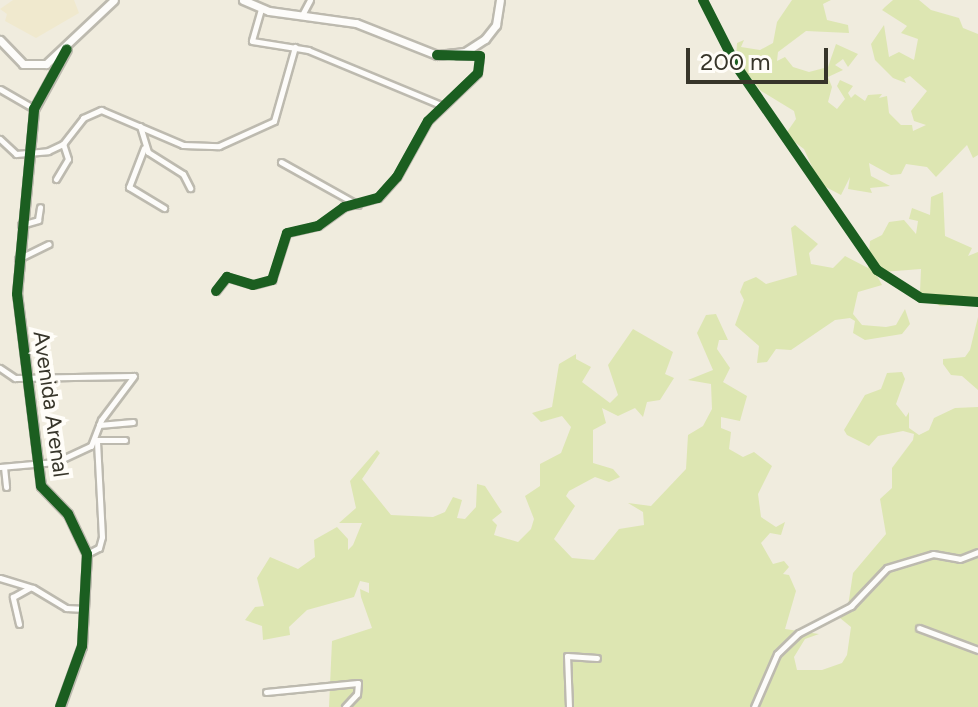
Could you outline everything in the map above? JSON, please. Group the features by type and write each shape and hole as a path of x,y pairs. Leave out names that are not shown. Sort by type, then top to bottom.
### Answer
{"street":[{"path":"0,40 16,60 31,67 46,64 67,49 114,0"},
{"path":"216,291 227,277 253,285 272,280 287,233 318,226 344,207 359,206 378,198 397,177 441,105 469,84 481,64 474,55 437,55 356,23 261,9 243,0"},
{"path":"302,15 310,0"},
{"path":"437,55 465,52 485,39 496,25 500,0"},
{"path":"261,9 252,41 295,47 441,105"},
{"path":"0,139 16,154 27,155 63,144 83,118 96,111 198,147 255,133 277,116 295,47"},
{"name":"Avenida Arenal","path":"60,707 81,651 87,554 68,514 41,486 36,465 24,378 18,259 34,109 67,49"},
{"path":"0,89 34,109"},
{"path":"140,126 145,147 129,187 164,208"},
{"path":"56,179 68,159 63,144"},
{"path":"145,147 183,174 190,188"},
{"path":"281,162 359,206"},
{"path":"21,225 38,220 40,207"},
{"path":"18,259 49,244"},
{"path":"0,368 8,377 24,378 134,376 99,425 97,440 102,537 99,548 87,554"},
{"path":"99,425 133,422"},
{"path":"6,487 2,467 36,465 68,458 97,440 125,440"},
{"path":"754,707 777,654 799,633 851,606 887,568 933,554 960,559 978,552"},
{"path":"0,578 30,587 62,607 86,609"},
{"path":"19,624 13,597 30,587"},
{"path":"919,628 978,650"},
{"path":"569,707 567,656 597,658"},
{"path":"266,692 358,683 357,694 345,707"}],"green space":[{"path":"792,0 831,0 823,4 827,20 848,25 849,33 806,31 778,52 777,61 785,57 793,67 809,72 828,67 836,44 858,54 848,67 843,59 835,65 843,70 828,77 832,87 828,102 837,109 845,99 837,86 840,80 853,86 848,93 851,98 855,94 865,101 868,95 882,94 879,98 887,96 889,113 901,125 912,125 913,131 926,125 914,121 911,111 927,91 910,76 904,79 906,83 893,78 875,60 871,44 884,25 889,57 899,52 914,60 918,39 901,33 907,26 882,10 893,0 919,0 931,10 959,18 963,28 978,34 978,155 973,158 967,145 936,177 927,167 906,164 901,174 891,175 869,163 871,176 890,186 870,188 872,193 848,189 850,177 841,195 820,184 804,149 785,135 796,119 794,111 761,91 736,59 737,43 744,40 741,47 760,50 773,43 777,22"},
{"path":"943,192 945,236 972,248 968,256 978,252 978,304 940,306 920,292 921,269 882,272 877,266 873,268 882,285 858,292 853,314 862,325 886,327 896,325 905,309 910,324 902,334 865,340 853,333 855,321 850,318 835,320 791,350 776,349 767,362 757,363 759,346 735,325 744,300 740,292 744,282 756,277 766,284 797,275 791,228 795,225 818,244 809,253 811,264 833,268 845,256 868,268 870,241 882,235 889,222 904,220 916,234 918,221 909,219 912,208 930,215 931,197"},
{"path":"716,314 728,340 719,340 717,349 730,368 723,382 747,396 740,421 721,417 721,428 731,432 729,449 743,457 754,452 772,466 758,494 761,517 776,527 785,522 781,535 770,533 761,543 773,564 784,561 789,567 783,574 789,575 796,591 785,629 819,634 805,639 794,657 797,670 822,670 842,663 847,655 851,627 840,618 847,613 853,573 886,534 880,499 892,488 892,468 913,440 914,434 903,431 878,436 869,446 847,435 844,430 865,395 881,389 887,373 902,372 905,379 896,404 906,417 909,412 909,428 919,435 929,430 934,418 955,408 978,407 978,707 329,707 332,641 372,628 360,589 369,593 369,583 360,581 354,597 307,610 289,627 290,635 263,640 262,626 245,620 255,607 264,606 257,578 270,557 298,569 315,557 314,540 337,527 348,539 348,550 353,545 362,523 339,523 356,508 350,481 377,450 380,453 362,479 391,515 433,517 445,512 453,497 462,500 457,518 465,519 476,507 477,484 485,486 502,512 492,520 497,525 494,535 518,542 531,529 534,519 525,496 540,486 540,464 561,453 571,427 562,416 541,422 532,413 552,407 559,364 576,354 576,359 591,367 582,382 610,403 618,395 608,365 633,329 673,352 665,374 674,378 660,400 647,402 643,417 635,408 618,416 602,408 606,423 593,430 593,463 613,469 620,477 609,482 595,477 569,491 566,496 575,506 554,539 572,558 594,560 619,529 644,525 643,512 628,503 651,506 686,469 688,435 703,426 712,409 711,384 688,380 713,370 697,333 706,315"},
{"path":"978,317 978,390 962,376 951,375 943,359 965,357 970,350"}],"sand":[{"path":"13,0 74,0 79,13 36,38 5,21 7,14 0,9"}],"cycle path":[{"path":"703,0 737,67 877,270 921,298 978,302"},
{"path":"60,707 82,646 87,554 68,514 41,486 17,294 34,109 67,49"},
{"path":"216,291 227,277 253,285 272,280 287,233 318,226 344,207 378,198 397,177 428,121 478,73 480,56 437,55"}]}
